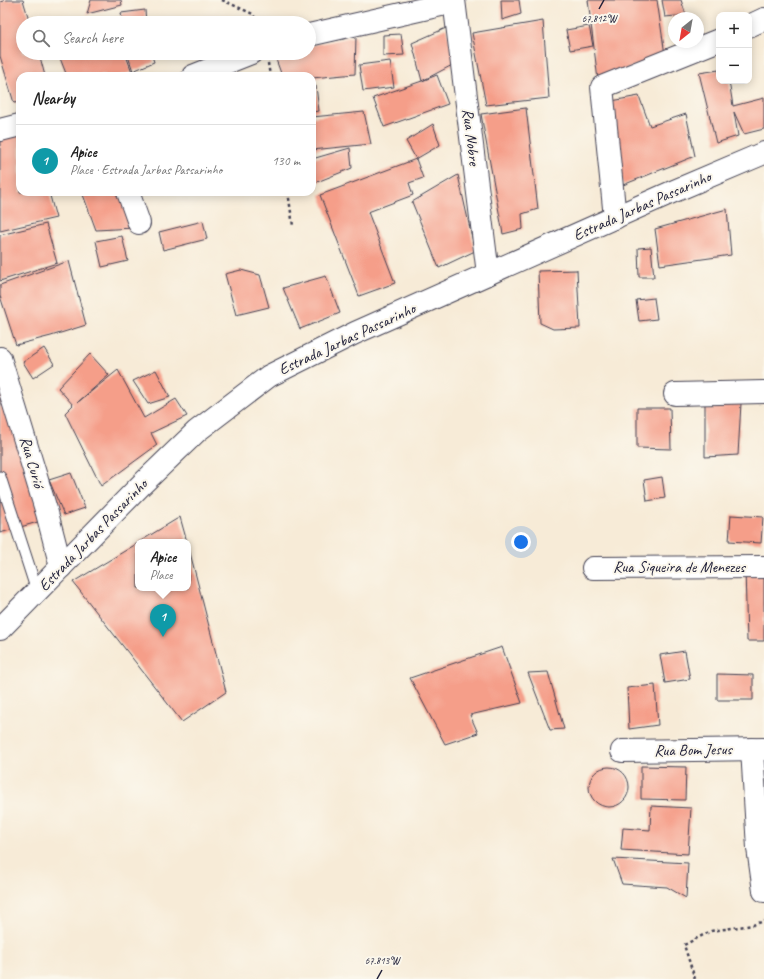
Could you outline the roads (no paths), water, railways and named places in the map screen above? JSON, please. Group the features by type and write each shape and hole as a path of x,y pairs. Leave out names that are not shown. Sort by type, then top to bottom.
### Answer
{"street":[{"path":"316,33 454,1"},
{"name":"Rua Nobre","path":"454,1 488,274"},
{"path":"752,25 764,19"},
{"path":"615,218 602,87 716,41"},
{"path":"203,72 233,60"},
{"path":"0,130 16,126"},
{"name":"Estrada Jarbas Passarinho","path":"0,629 141,485 197,431 268,376 355,333 764,153"},
{"path":"129,196 139,223"},
{"name":"Rua Curió","path":"0,358 47,513 60,567"},
{"path":"675,394 764,392"},
{"name":"Rua Siqueira de Menezes","path":"593,568 764,567"},
{"path":"758,749 758,848 764,891"},
{"name":"Rua Bom Jesus","path":"622,751 758,749"}],"lane":[{"path":"0,477 37,591"}],"place":[{"name":"Apice","path":"163,637"}]}
